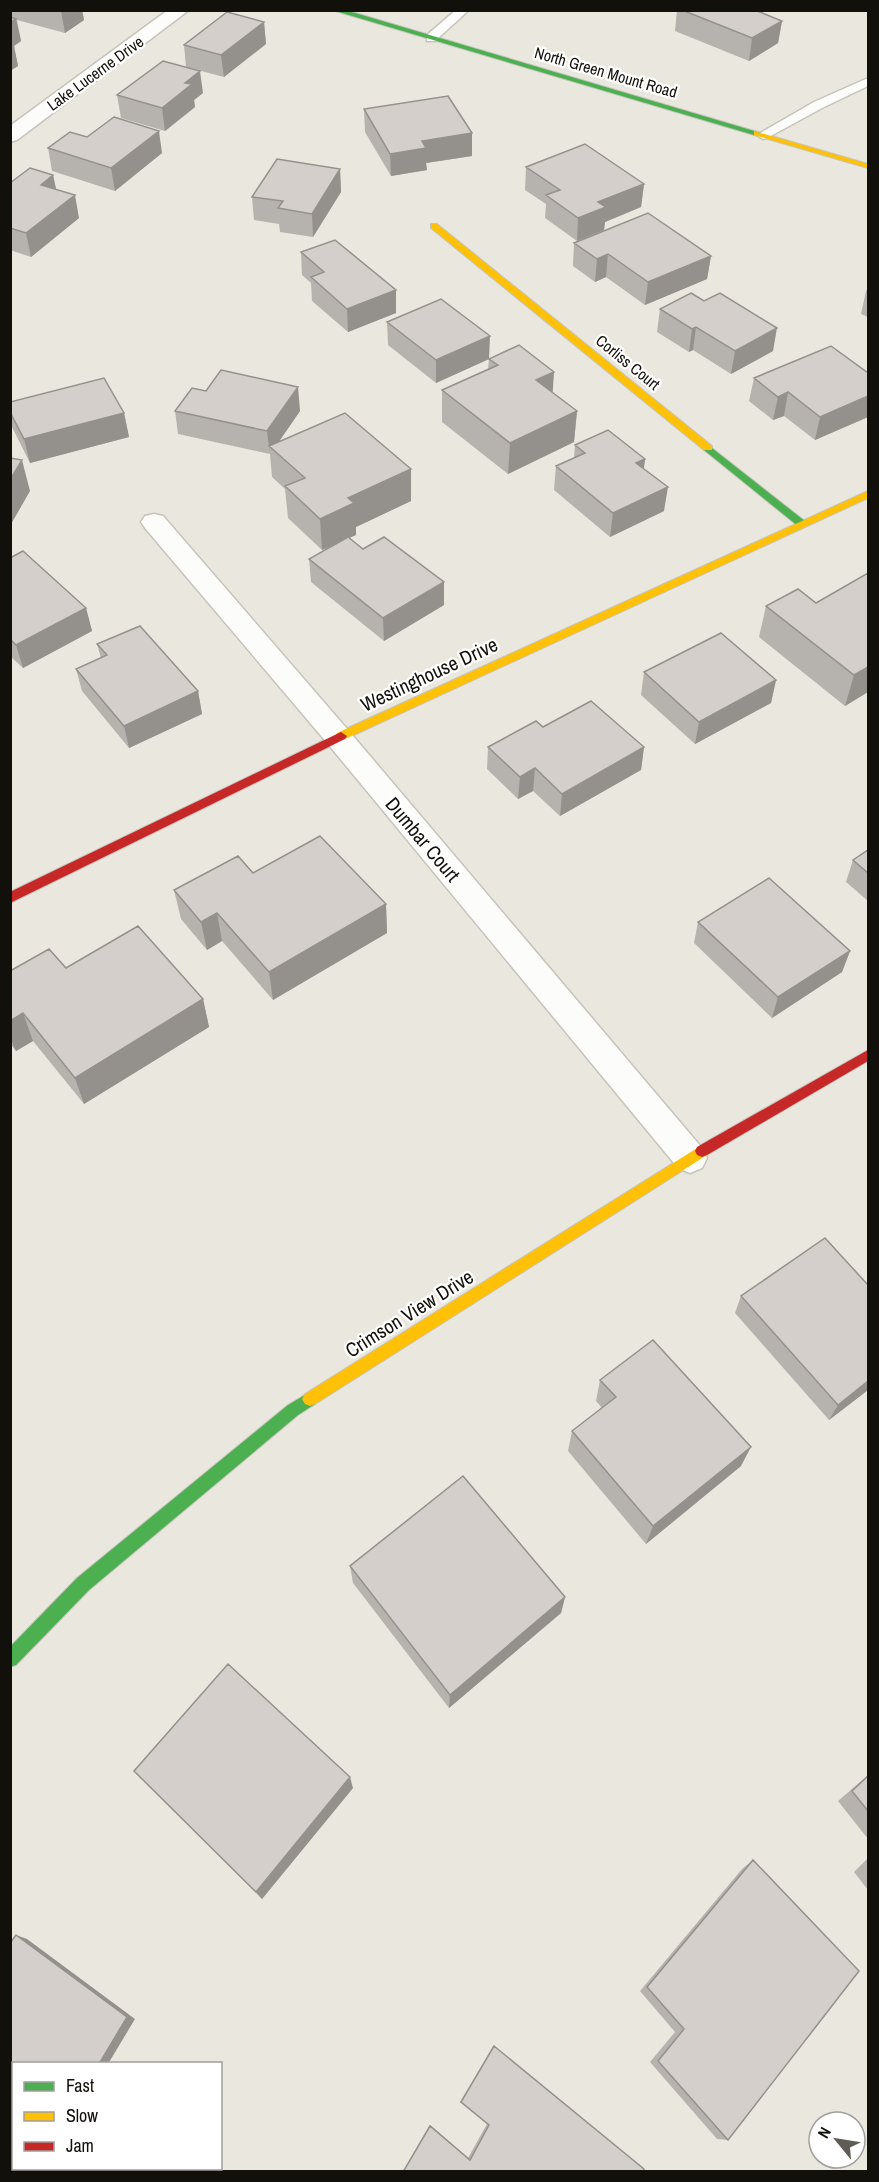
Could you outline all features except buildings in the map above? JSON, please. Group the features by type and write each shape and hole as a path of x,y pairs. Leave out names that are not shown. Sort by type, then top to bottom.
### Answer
{"street":[{"name":"Lake Lucerne Drive","path":"10,136 180,10"},
{"name":"North Green Mount Road","path":"335,10 868,166"},
{"name":"Corliss Court","path":"434,226 802,524"},
{"name":"Westinghouse Drive","path":"10,898 338,737 868,494"},
{"name":"Dumbar Court","path":"154,522 338,737 690,1158"},
{"name":"Crimson View Drive","path":"10,1659 83,1584 293,1410 690,1158 868,1055"}],"lane":[{"path":"431,38 464,10"},
{"path":"763,135 818,105 868,82"}],"traffic: fast":[{"path":"335,10 757,133"},
{"path":"708,448 802,524"},
{"path":"10,1659 83,1584 293,1410 310,1399"}],"traffic: slow":[{"path":"757,133 868,166"},
{"path":"434,226 708,448"},
{"path":"341,736 868,494"},
{"path":"310,1399 702,1151"}],"traffic: jam":[{"path":"10,898 341,736"},
{"path":"702,1151 868,1055"}]}
